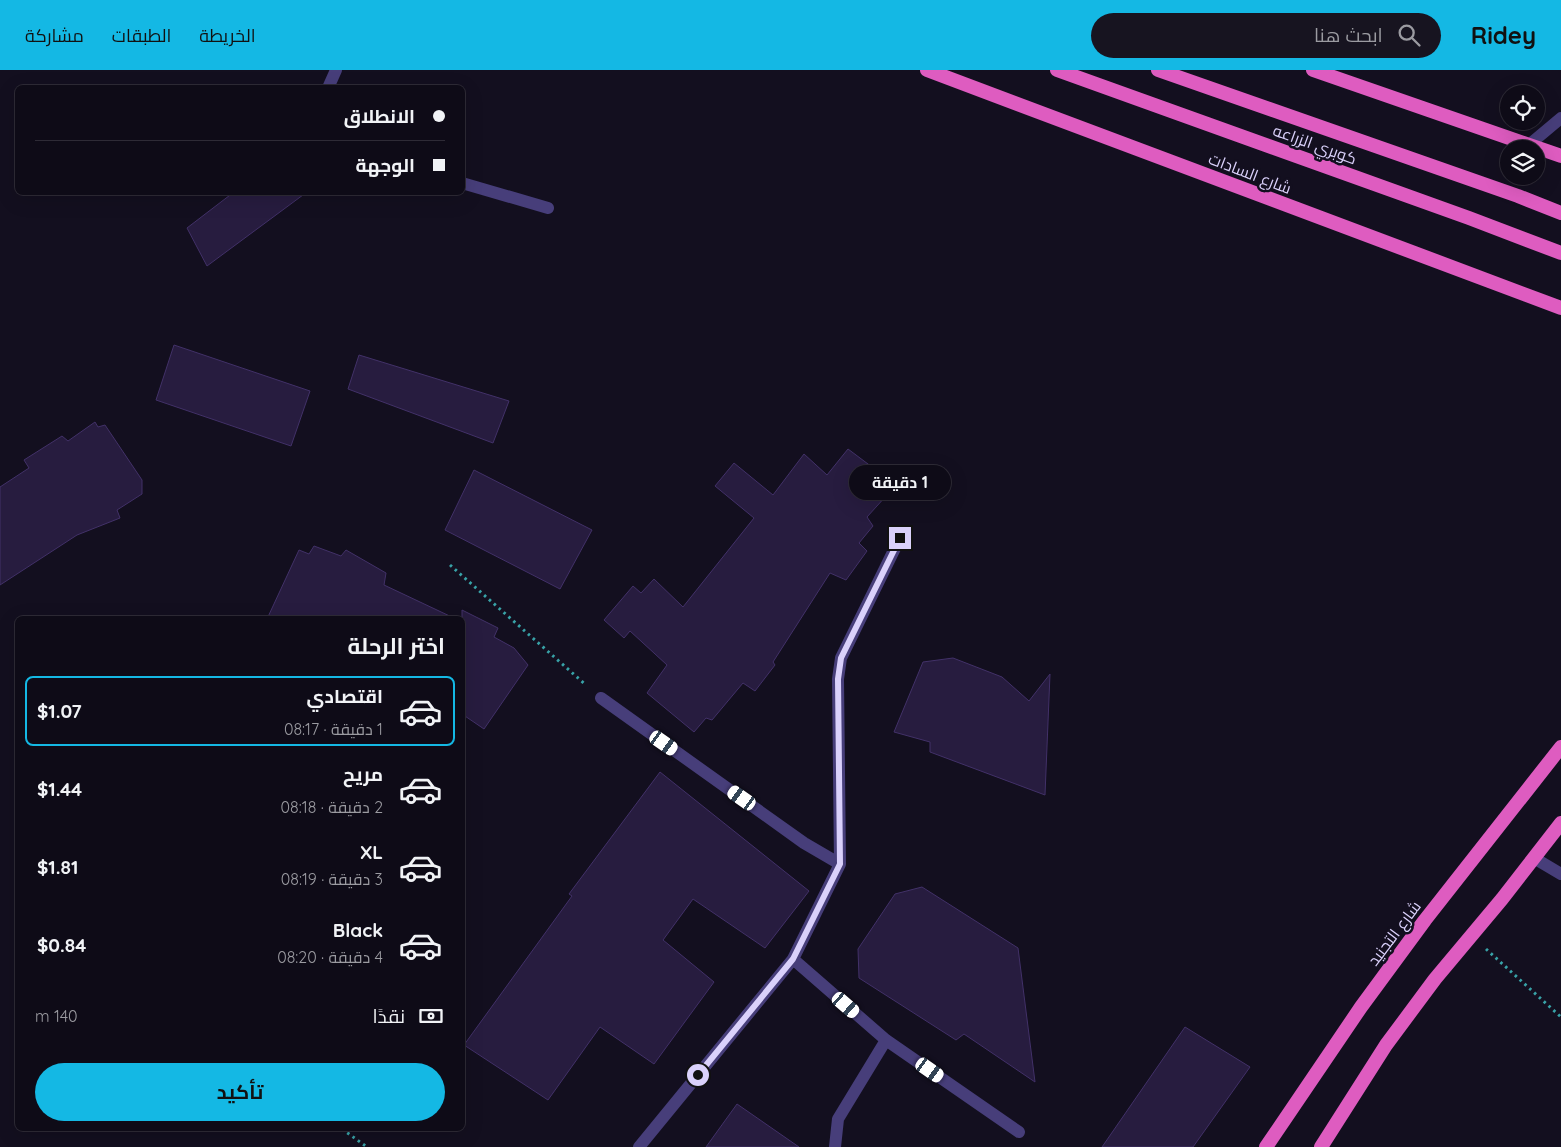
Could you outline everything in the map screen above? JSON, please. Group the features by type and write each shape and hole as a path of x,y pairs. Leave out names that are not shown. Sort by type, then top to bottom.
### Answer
{"highway":[{"name":"شارع السادات","path":"928,70 1561,308"},
{"name":"كوبري الزراعه","path":"1057,70 1561,253"},
{"name":"كوبري الزراعه","path":"1158,70 1518,196 1561,213"},
{"path":"1313,70 1518,140"},
{"path":"1545,150 1561,156"},
{"name":"شارع التجنيد","path":"1266,1147 1361,1007 1424,920 1561,747"},
{"path":"1321,1147 1386,1046 1435,979 1561,824"}],"street":[{"path":"329,85 336,70"},
{"path":"1535,140 1561,118"},
{"path":"465,184 548,208"},
{"path":"639,1147 793,959 840,864 838,679 841,658 900,538"},
{"path":"601,698 804,843 840,864"},
{"path":"1534,858 1561,874"},
{"path":"793,959 886,1040 1019,1132"},
{"path":"835,1147 838,1119 886,1040"}],"path":[{"path":"450,565 601,698"},
{"path":"1471,936 1561,1017"},
{"path":"345,1131 366,1147"}],"building":[{"path":"230,195 303,195 207,266 187,228"},
{"path":"174,345 310,391 291,446 156,400"},
{"path":"359,355 509,401 493,443 348,389"},
{"path":"95,422 98,427 105,425 142,480 142,494 117,510 120,518 77,535 0,585 0,487 29,468 24,460 62,436 68,441"},
{"path":"848,449 896,485 867,517 873,526 859,543 867,551 846,580 830,573 773,662 775,665 755,691 743,683 712,720 706,718 694,732 647,693 667,665 630,631 624,638 604,620 633,586 641,593 654,579 683,607 754,518 715,486 734,463 773,495 804,454 827,475"},
{"path":"474,470 592,530 560,589 445,530"},
{"path":"314,546 341,556 346,550 386,573 384,585 450,616 268,616 299,550 309,554"},
{"path":"462,610 498,628 494,637 514,648 528,665 484,729 465,716 465,616 462,616"},
{"path":"953,658 1002,677 1029,701 1050,674 1045,795 930,752 930,742 894,732 923,662"},
{"path":"660,772 809,891 765,948 693,899 663,940 714,982 654,1064 600,1027 548,1100 465,1046 465,1044 572,896 569,894"},
{"path":"922,887 1018,948 1035,1082 964,1034 956,1040 859,978 858,949 895,894"},
{"path":"1185,1027 1250,1067 1193,1147 1102,1147"},
{"path":"737,1104 799,1147 706,1147"}],"route":[{"path":"698,1075 793,959 840,864 838,679 841,658 900,538"}]}
